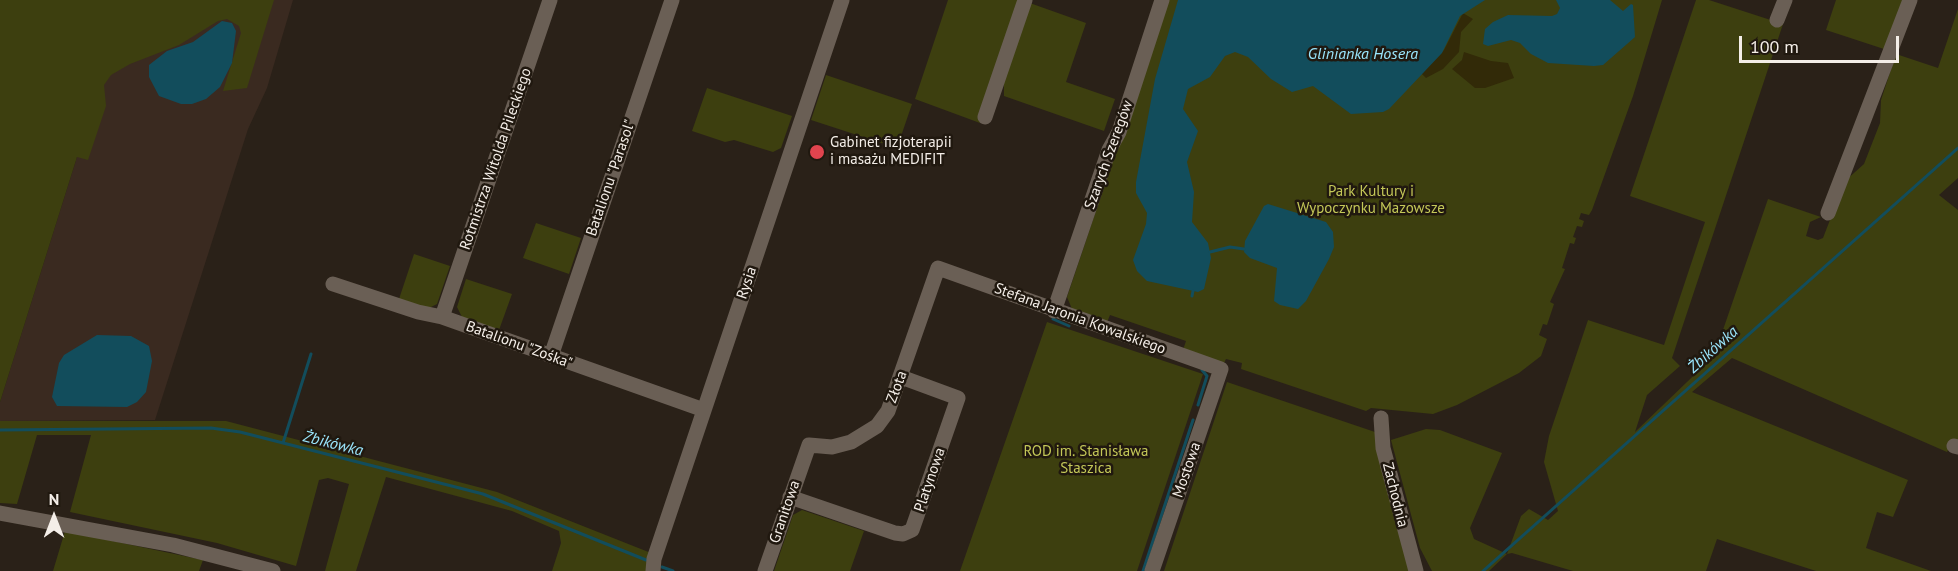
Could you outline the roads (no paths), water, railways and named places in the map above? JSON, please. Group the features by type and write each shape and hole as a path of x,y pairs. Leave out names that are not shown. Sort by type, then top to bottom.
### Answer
{"street":[{"name":"Rotmistrza Witolda Pileckiego","path":"442,317 550,0"},
{"name":"Batalionu \"Parasol\"","path":"551,356 672,0"},
{"name":"Rysia","path":"653,568 842,0"},
{"path":"986,117 1025,0"},
{"name":"Szarych Szeregów","path":"1054,310 1109,150 1119,132 1162,0"},
{"path":"1777,20 1785,0"},
{"path":"1828,213 1910,0"},
{"name":"Stefana Jaronia Kowalskiego","path":"938,268 1221,369"},
{"name":"Złota","path":"806,452 809,445 841,446 871,431 888,411 938,268"},
{"name":"Batalionu \"Zośka\"","path":"333,284 418,312 442,317 704,410"},
{"name":"Mostowa","path":"1152,571 1221,369"},
{"name":"Platynowa","path":"790,497 895,533 903,534 912,530 958,398 901,377"},
{"name":"Zachodnia","path":"1381,418 1383,448 1416,571"},
{"name":"Granitowa","path":"765,571 806,452"},
{"path":"0,513 162,543 273,571"}],"water":[{"name":"Glinianka Hosera","path":"1178,0 1485,0 1460,16 1442,53 1389,109 1383,112 1351,114 1313,86 1292,92 1271,79 1248,57 1235,52 1225,56 1210,77 1188,89 1183,109 1198,131 1187,162 1194,192 1192,222 1208,243 1211,258 1204,289 1198,292 1147,281 1137,271 1133,260 1146,224 1147,213 1136,193 1136,182 1155,79"},
{"path":"1556,0 1610,0 1623,11 1631,4 1633,5 1635,37 1603,65 1594,66 1548,63 1531,54 1520,43 1511,40 1488,46 1483,44 1485,29 1493,22 1508,15 1552,16 1557,14 1560,8"},
{"path":"222,21 232,23 236,31 232,63 220,87 206,99 192,104 181,104 159,96 149,77 149,65 167,51 193,42"},
{"path":"1268,204 1326,222 1333,232 1334,247 1329,259 1306,301 1298,309 1280,305 1274,301 1277,268 1250,258 1244,252 1245,241 1264,206"},
{"path":"97,335 131,336 149,346 152,361 146,392 137,402 127,407 57,406 52,397 59,363 64,355"}],"waterway":[{"name":"Żbikówka","path":"1483,571 1958,148"},
{"path":"1210,252 1230,247 1244,249"},
{"path":"1192,296 1193,291"},
{"path":"1053,319 1069,326"},
{"path":"283,443 311,354"},
{"path":"1198,405 1207,376 1202,370"},
{"path":"1143,571 1193,420"},
{"name":"Żbikówka","path":"0,430 211,428 240,432 483,494 646,560"},
{"name":"Żbikówka","path":"662,567 673,571"}],"place":[{"name":"Gabinet fizjoterapii i masażu MEDIFIT","path":"817,152"}],"park label":[{"name":"Park Kultury i Wypoczynku Mazowsze","path":"1371,200"},
{"name":"ROD im. Stanisława Staszica","path":"1086,460"}]}
